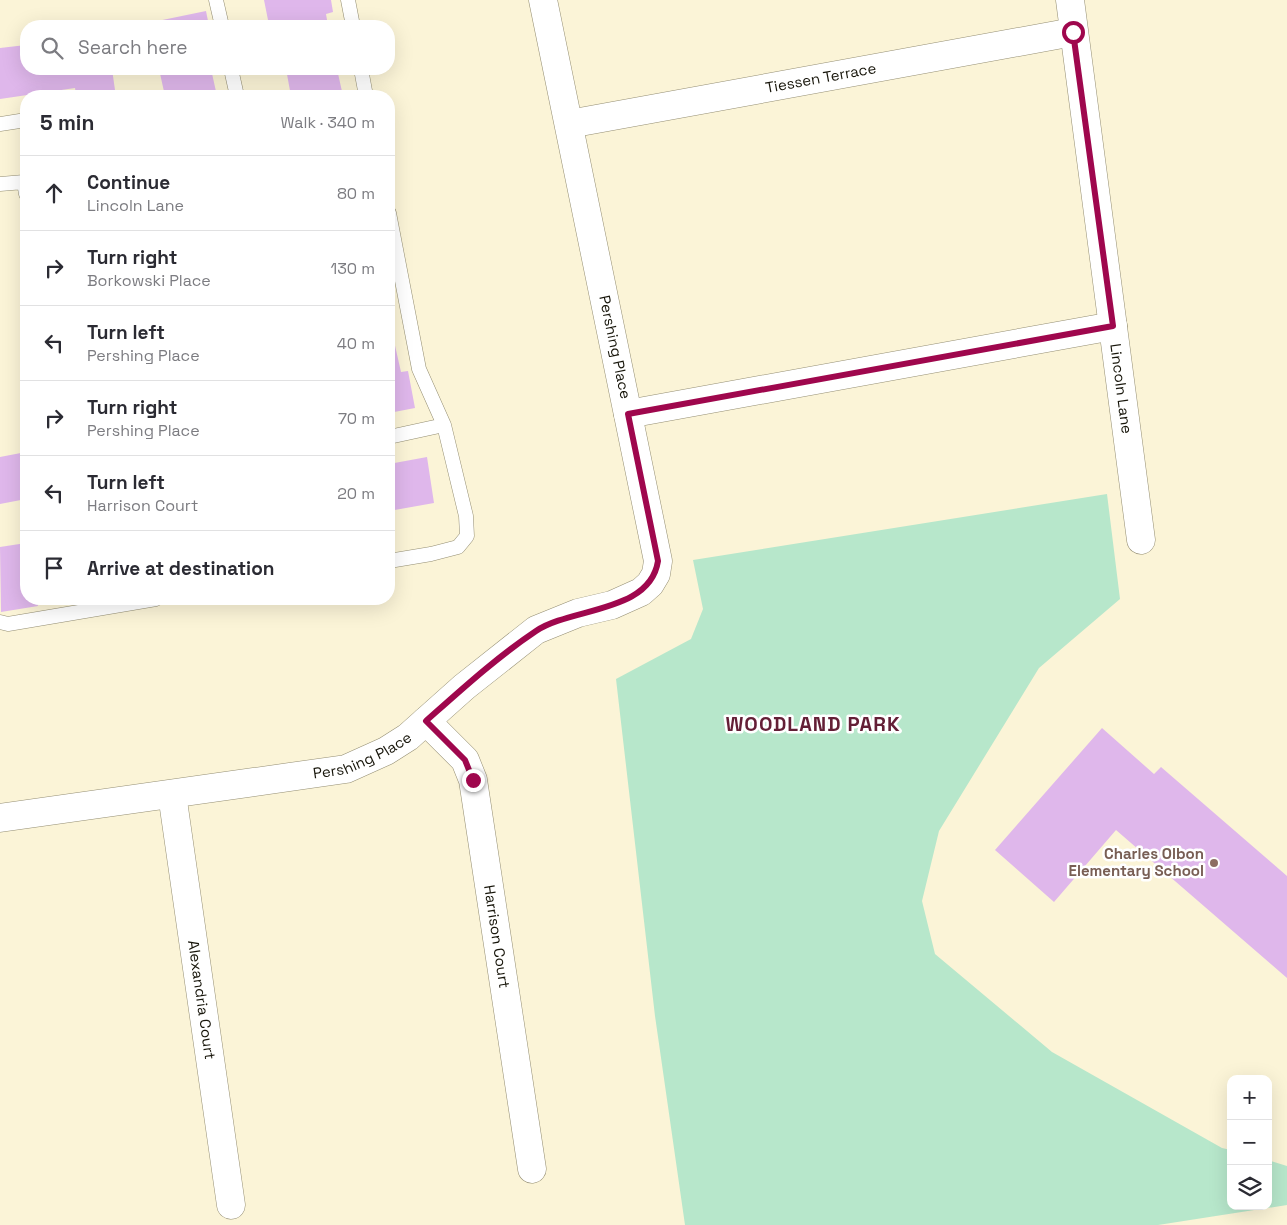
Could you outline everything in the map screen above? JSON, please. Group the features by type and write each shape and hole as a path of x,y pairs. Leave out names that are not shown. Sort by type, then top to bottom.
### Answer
{"street":[{"name":"Pershing Place","path":"0,818 346,769 386,751 408,737 464,687 536,630 578,613 612,605 641,592 650,584 656,574 658,561 543,0"},
{"name":"Lincoln Lane","path":"1070,0 1141,540"},
{"name":"Tiessen Terrace","path":"569,124 1073,32"},
{"path":"628,414 1113,326"},
{"name":"Harrison Court","path":"426,721 465,760 473,780 532,1169"},
{"name":"Alexandria Court","path":"172,794 231,1205"}],"lane":[{"path":"216,0 221,20"},
{"path":"348,0 352,20"},
{"path":"232,75 236,90"},
{"path":"362,75 365,90"},
{"path":"0,124 20,121"},
{"path":"0,184 20,182"},
{"path":"395,244 419,369 444,424 466,516 467,536 458,547 432,554 395,560"},
{"path":"395,436 444,424"},
{"path":"0,622 8,624 120,605"}],"green space":[{"path":"1107,494 1120,599 1039,668 939,831 922,901 935,954 1052,1052 1227,1149 1227,1210 1255,1210 1158,1225 685,1225 655,1016 616,679 691,639 703,609 693,560"},
{"path":"1272,1161 1287,1166 1287,1205 1272,1207"}],"building":[{"path":"264,0 331,0 333,12 326,14 327,20 268,20"},
{"path":"206,11 208,20 162,20"},
{"path":"20,46 20,75 113,75 115,90 75,90 75,88 61,90 20,90 20,96 0,99 0,48"},
{"path":"160,75 212,75 216,90 164,90"},
{"path":"287,75 338,75 342,90 290,90"},
{"path":"395,346 401,372 408,371 415,408 395,412"},
{"path":"20,453 20,500 0,504 0,457"},
{"path":"427,457 434,503 395,510 395,463"},
{"path":"20,544 20,605 38,606 1,612 0,547"},
{"name":"Charles Olbon Elementary School","path":"1102,728 1154,774 1161,767 1287,876 1287,978 1116,830 1054,902 995,850"}],"place":[{"name":"Charles Olbon Elementary School","path":"1214,863"}],"district":[{"name":"WOODLAND PARK","path":"813,724"}],"route":[{"path":"473,780 465,760 426,721 464,687 536,630 578,613 612,605 641,592 650,584 656,574 658,561 628,414 1113,326 1073,32"}]}
